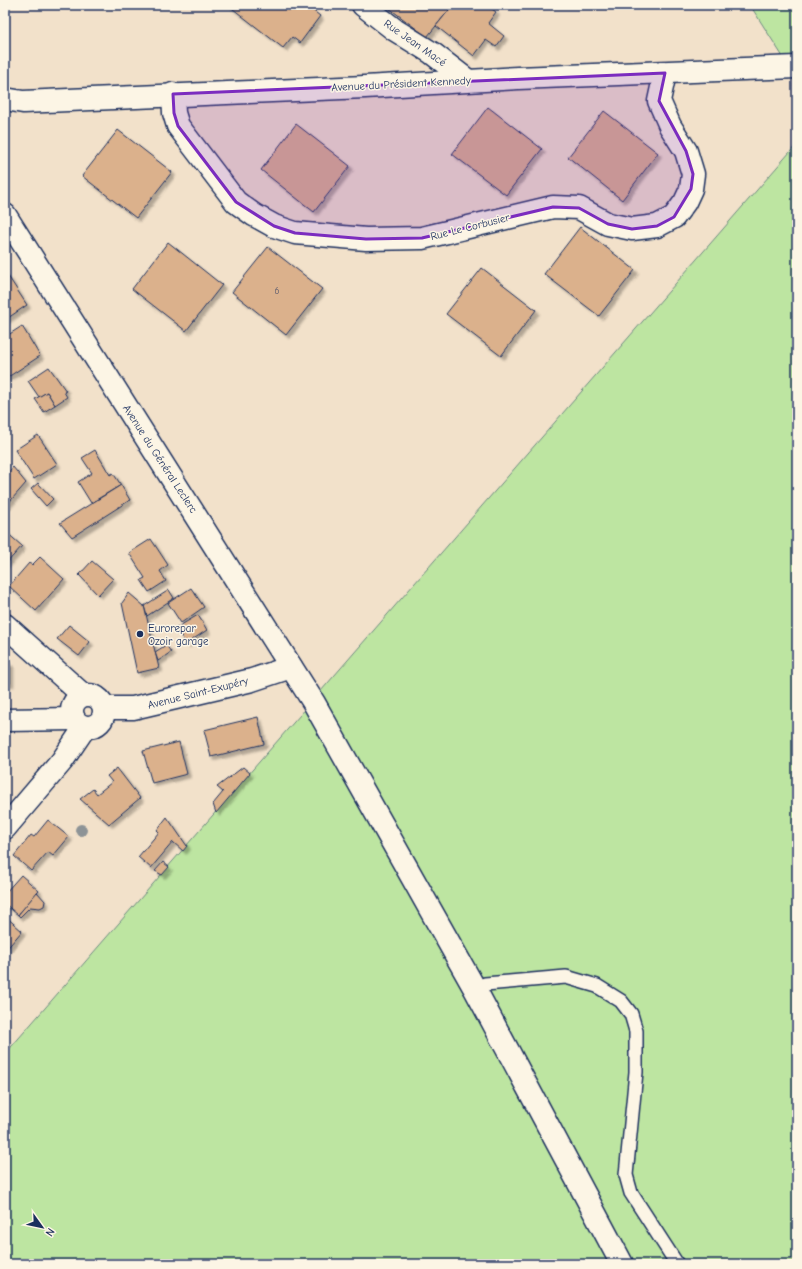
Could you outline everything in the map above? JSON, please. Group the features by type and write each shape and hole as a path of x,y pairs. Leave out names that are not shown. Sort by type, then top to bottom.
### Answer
{"street":[{"name":"Rue Jean Macé","path":"364,5 395,30 432,53 467,80"},
{"name":"Avenue du Président Kennedy","path":"5,99 23,102 173,94 365,87 467,80 797,67"},
{"name":"Rue Le Corbusier","path":"173,94 174,113 178,126 236,202 254,215 274,226 295,233 366,239 422,238 553,207 579,208 608,224 632,229 657,226 674,217 686,202 691,189 693,174 686,151 670,126 659,101 665,73"},
{"name":"Avenue du Général Leclerc","path":"5,216 292,666 314,703 475,989 622,1264"},
{"path":"5,625 83,695 94,696 99,699 104,708 104,714 95,726 80,723 5,720"},
{"name":"Avenue Saint-Exupéry","path":"104,708 133,708 252,680 292,666"},
{"path":"80,723 72,715 73,705 79,697 83,695"},
{"path":"5,828 62,761 80,723"}],"lane":[{"path":"475,989 485,984 566,977 597,986 621,1001 631,1014 636,1031 636,1072 626,1176 632,1193 677,1264"}],"highlighted area":[{"path":"665,73 659,101 686,151 693,174 691,189 674,217 657,226 632,229 608,224 579,208 553,207 422,238 366,239 295,233 274,226 236,202 178,126 174,113 173,94"}],"green space":[{"path":"750,5 797,5 797,79"},
{"path":"797,144 797,1264 5,1264 5,1054"}],"building":[{"path":"228,5 306,5 320,16 300,43 292,37 283,48"},
{"path":"385,5 453,5 427,37"},
{"path":"453,5 487,5 496,12 488,23 504,36 496,47 486,40 474,56 436,26"},
{"path":"488,107 542,149 506,195 452,154"},
{"path":"604,111 658,153 622,200 568,157"},
{"path":"296,124 350,166 314,212 261,170"},
{"path":"118,130 172,172 136,218 82,176"},
{"path":"580,227 635,270 599,316 544,274"},
{"path":"168,242 222,285 186,331 132,289"},
{"path":"268,247 322,289 286,335 232,292"},
{"path":"482,268 536,310 501,356 446,314"},
{"path":"8,276 27,305 5,320 5,278"},
{"path":"22,326 40,356 5,379 5,337"},
{"path":"49,367 66,391 64,392 67,397 55,405 47,392 39,397 28,381"},
{"path":"47,392 55,405 44,412 35,399"},
{"path":"38,435 57,464 34,479 15,450"},
{"path":"95,450 110,475 113,473 121,485 91,503 78,482 92,473 82,458"},
{"path":"13,467 26,483 5,507 5,476"},
{"path":"38,483 53,499 46,506 31,489"},
{"path":"121,485 130,500 72,537 60,523"},
{"path":"5,531 22,546 5,565"},
{"path":"151,539 168,565 160,571 166,581 149,592 141,580 145,578 129,553"},
{"path":"40,557 64,579 36,611 9,586 29,563 32,565"},
{"path":"92,561 113,579 98,595 79,575"},
{"path":"191,588 204,607 181,623 168,603"},
{"path":"169,590 174,598 147,616 144,606"},
{"name":"Eurorepar Ozoir garage","path":"129,593 144,606 159,668 137,673 122,603"},
{"path":"198,615 207,630 186,644 176,628"},
{"path":"69,625 90,642 79,656 57,639"},
{"path":"166,645 171,652 158,661 155,652"},
{"path":"5,663 10,663 10,683 5,683"},
{"path":"258,717 264,744 211,757 204,730"},
{"path":"179,742 187,774 152,783 143,751"},
{"path":"243,767 250,773 216,813 213,804 223,792 217,787"},
{"path":"117,768 140,798 109,824 80,799 93,789 97,794 112,782 107,776"},
{"path":"167,817 187,846 183,851 173,842 151,868 138,857 159,832 157,830"},
{"path":"48,820 69,837 53,856 48,852 31,871 14,856 31,835 34,837"},
{"path":"163,862 169,867 162,875 155,871"},
{"path":"21,875 39,891 18,915 5,904 5,893"},
{"path":"37,892 45,901 44,906 40,908 30,907 20,917 18,915"},
{"path":"5,916 22,931 5,951"}],"place":[{"name":"Eurorepar Ozoir garage","path":"140,634"}]}
